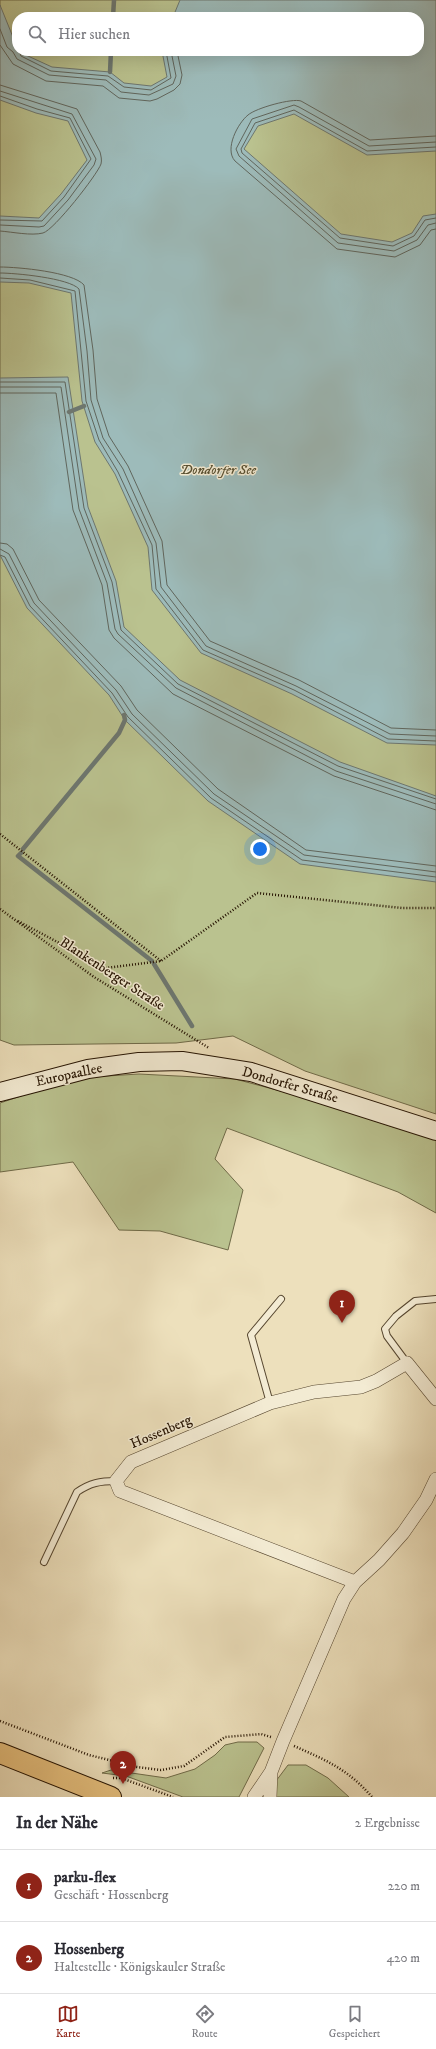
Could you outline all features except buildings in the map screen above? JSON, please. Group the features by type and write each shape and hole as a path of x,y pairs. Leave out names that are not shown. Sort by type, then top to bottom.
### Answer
{"main road":[{"name":"Dondorfer Straße","path":"140,1062 182,1061 252,1072 436,1131"},
{"name":"Europaallee","path":"0,1092 88,1069 140,1062"},
{"path":"0,1753 108,1788"}],"street":[{"path":"407,1363 436,1399"},
{"name":"Hossenberg","path":"116,1480 131,1462 270,1403 314,1392 361,1387 376,1381 407,1363"},
{"path":"254,1797 271,1772 344,1599 355,1582 379,1560 403,1533 426,1500 436,1479"},
{"path":"116,1480 120,1491 355,1582"},
{"path":"270,1797 271,1772"}],"lane":[{"path":"270,1403 251,1336 282,1299"},
{"path":"407,1363 388,1336 385,1329 396,1316 415,1301 436,1299"},
{"path":"44,1562 77,1492 87,1484 101,1480 116,1480"}],"path":[{"path":"0,834 161,961"},
{"path":"7,915 106,968 161,961 257,893 402,908 436,908"},
{"name":"Blankenberger Straße","path":"0,909 94,977 215,1052"},
{"path":"0,1720 88,1755 137,1767 161,1770 184,1766 224,1737 261,1734 283,1741 343,1769 372,1797"},
{"path":"108,1788 121,1778 173,1797"}],"green space":[{"name":"Dondorfer See","path":"0,0 436,0 436,1114 305,1071 233,1036 176,1043 14,1045 0,1040"},
{"path":"139,1074 235,1079 307,1098 390,1126 436,1139 436,1213 398,1192 227,1128 215,1159 243,1190 228,1250 160,1231 119,1230 73,1162 0,1172 0,1103 75,1078"},
{"path":"238,1742 257,1742 264,1748 239,1797 183,1797 126,1776 102,1773 111,1770 166,1778 195,1769 215,1755 225,1745"},
{"path":"288,1765 306,1765 328,1778 349,1797 271,1797 276,1781"}],"water":[{"name":"Dondorfer See","path":"180,0 436,0 436,151 367,155 294,114 258,126 244,149 341,234 392,242 412,233 423,216 436,214 436,745 387,743 292,694 201,653 152,590 148,547 115,474 95,442 82,401 71,293 29,283 0,282 0,216 39,218 61,194 87,160 68,121 36,113 0,100 0,5 12,35 12,56 28,56 52,67 110,72 124,83 151,86 167,77 163,56 424,56 424,12 175,12"},
{"path":"68,377 88,507 116,581 124,627 180,680 340,762 436,796 436,882 300,864 208,801 125,720 109,695 27,608 0,555 0,378"}],"waterway":[{"path":"113,12 114,0"},
{"path":"110,72 111,56"},
{"path":"69,412 84,406"},
{"path":"23,849 119,733 125,720 124,715"},
{"path":"21,853 18,856 152,961"},
{"path":"154,964 192,1026"}],"place":[{"name":"parku-flex","path":"342,1323"},
{"name":"Hossenberg","path":"123,1784"}]}
